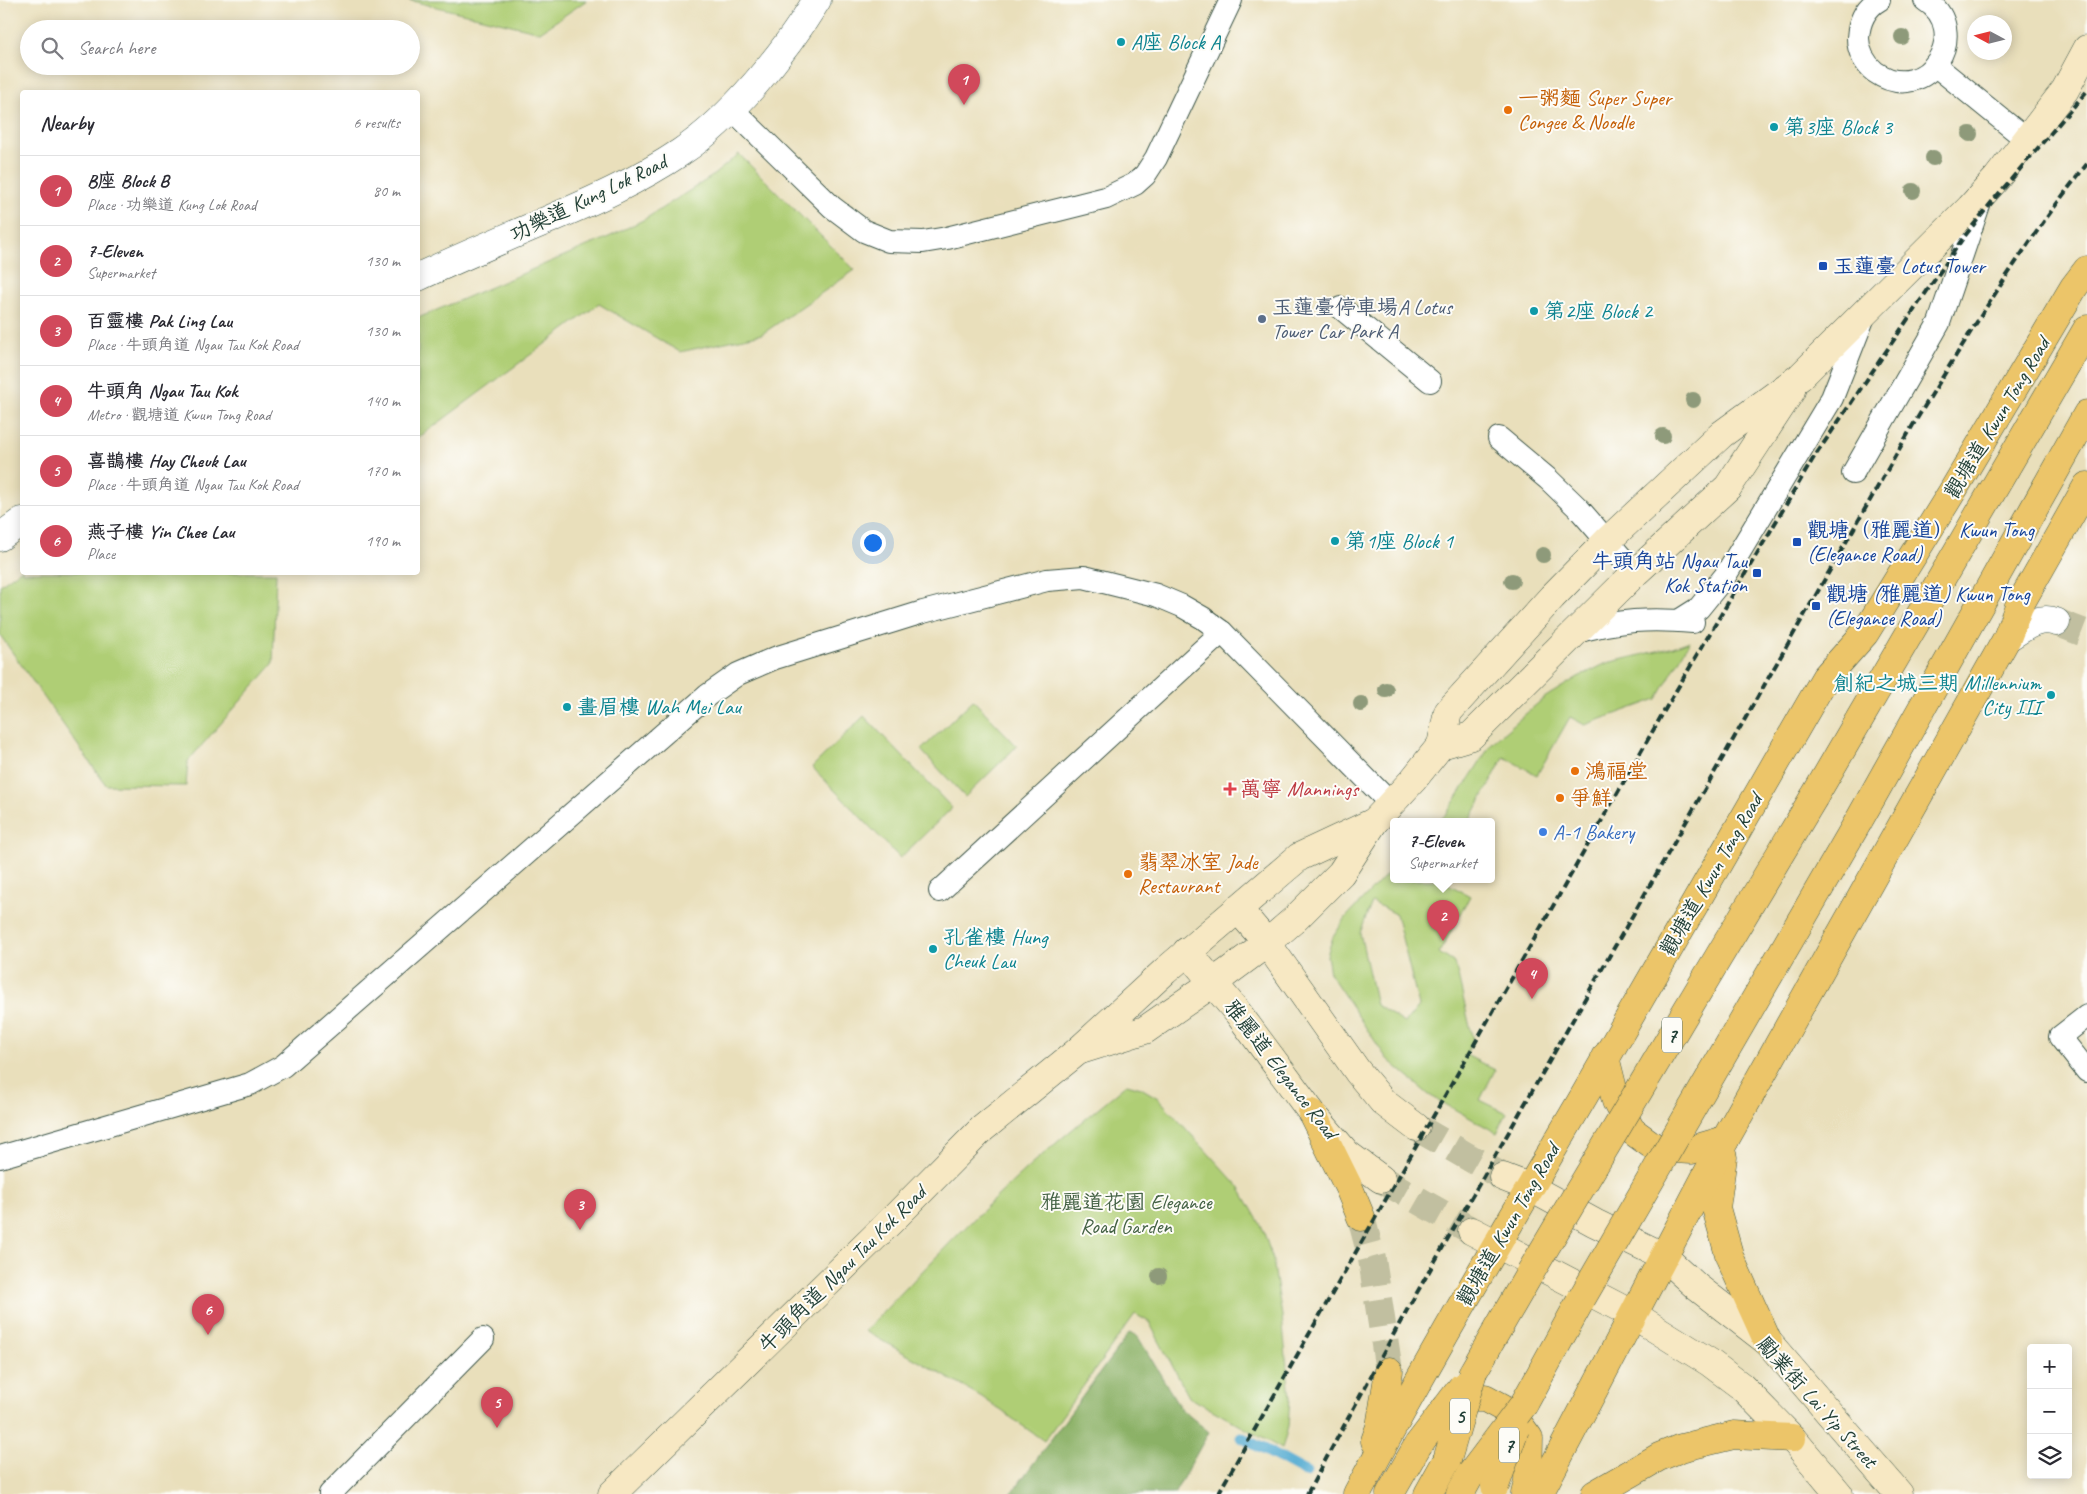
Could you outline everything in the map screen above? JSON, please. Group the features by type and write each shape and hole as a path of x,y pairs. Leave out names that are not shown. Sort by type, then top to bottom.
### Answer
{"main road":[{"name":"牛頭角道 Ngau Tau Kok Road","path":"1078,1051 1145,1030 1213,983 1267,943 1295,919 1341,873 1382,812 1413,780 1441,745 1448,712 1552,597 1607,541 1722,434 1800,377 1982,195 2065,90 2087,49"},
{"name":"觀塘道 Kwun Tong Road","path":"1356,1494 1529,1187 1825,678 1865,634 2074,287 2087,270"},
{"name":"觀塘道 Kwun Tong Road","path":"1390,1494 1418,1445 1473,1372 1814,797 2084,334"},
{"name":"牛頭角道 Ngau Tau Kok Road","path":"1441,745 1471,736 1636,573 1728,487 1800,377"},
{"name":"7","path":"1491,1494 1524,1404 1587,1289 1858,822 2087,414"},
{"path":"1540,1494 1632,1314 1725,1140 2007,638 2020,606 2087,486"},
{"name":"牛頭角道 Ngau Tau Kok Road","path":"612,1494 896,1216 982,1129 1078,1051 1128,1003 1299,857 1382,812"},
{"path":"1238,909 1267,943 1358,1072 1383,1102 1416,1127"},
{"name":"雅麗道 Elegance Road","path":"1187,952 1213,983 1312,1113 1347,1154 1381,1179"},
{"path":"1605,1057 1616,1101 1631,1130 1656,1148 1691,1150 1725,1140"},
{"path":"1312,1113 1349,1188 1360,1217"},
{"path":"1725,1140 1716,1208 1730,1258 1768,1342"},
{"path":"1503,1176 1529,1187 1595,1223 1664,1256"},
{"path":"1472,1231 1632,1314"},
{"name":"勵業街 Lai Yip Street","path":"1664,1256 1697,1287 1768,1342 1899,1494"},
{"name":"勵業街 Lai Yip Street","path":"1632,1314 1709,1362 1741,1386 1792,1438 1839,1494"},
{"path":"1356,1494 1380,1427 1389,1371"},
{"name":"5","path":"1428,1494 1447,1460 1473,1372"},
{"path":"1381,1448 1425,1423 1461,1398 1485,1398 1509,1411 1529,1438 1528,1482 1525,1494"},
{"name":"5","path":"1460,1494 1471,1474 1524,1404"},
{"path":"1595,1494 1659,1457 1681,1448 1734,1435 1792,1438"}],"street":[{"name":"功樂道 Kung Lok Road","path":"420,276 620,187 682,151 707,132 732,109 792,38 816,0"},
{"path":"0,537 20,522"},
{"path":"2007,638 2037,621 2049,619 2056,622"}],"lane":[{"path":"732,109 832,206 864,231 888,241 905,242 947,238 1106,198 1134,184 1145,175 1156,158 1231,0"},
{"path":"1879,0 1864,14 1859,27 1858,42 1862,56 1870,68 1882,77 1897,81 1911,80 1925,75 1936,66 1943,53 1946,39 1944,24 1938,12 1925,0"},
{"path":"1936,66 2027,140"},
{"path":"1853,473 1939,324 1982,195"},
{"path":"1341,308 1430,381"},
{"path":"1576,632 1624,620 1650,618 1688,621 1725,576 1832,398 1867,311"},
{"path":"1499,438 1548,479 1585,515 1636,573"},
{"path":"0,1156 250,1084 283,1066 708,695 738,674 775,658 923,612 1047,580 1084,577 1156,595 1182,606 1203,618 1222,632 1342,756 1382,812"},
{"path":"940,891 1222,632"},
{"path":"2087,1016 2060,1037 2087,1070"},
{"path":"330,1494 483,1339"}],"green space":[{"path":"408,0 587,0 540,32"},
{"path":"739,154 855,270 762,334 680,352 599,304 420,437 420,317 611,236 645,219 711,177"},
{"path":"20,570 20,575 276,575 273,664 188,761 186,786 106,785 0,635 0,585"},
{"path":"1690,641 1657,699 1585,725 1570,717 1537,775 1504,757 1471,818 1442,818 1492,743 1544,698 1578,677 1607,663 1670,648"},
{"path":"973,700 1017,746 965,797 921,750"},
{"path":"864,716 952,808 900,858 812,767"},
{"path":"1390,871 1390,883 1446,883 1470,896 1439,953 1455,963 1473,1040 1466,1055 1495,1070 1480,1100 1507,1113 1497,1133 1429,1095 1387,1059 1330,974 1327,955 1333,937 1347,916","holes":["1372,902 1396,914 1419,1006 1405,1023 1376,1005 1360,933"]},
{"name":"雅麗道花園 Elegance Road Garden","path":"1127,1084 1141,1088 1158,1098 1239,1187 1262,1227 1273,1260 1282,1316 1290,1398 1288,1427 1282,1449 1189,1397 1149,1322 1135,1314 1044,1441 982,1397 865,1331 1006,1188 1050,1148"},
{"path":"1129,1333 1138,1337 1181,1409 1209,1432 1174,1494 1011,1494"}],"waterway":[{"path":"1241,1437 1306,1472"}],"tunnel":[{"path":"2056,622 2087,634"},
{"path":"1416,1127 1503,1177"},
{"path":"1381,1179 1472,1231"},
{"path":"1361,1217 1372,1259 1389,1371"}],"railway":[{"path":"1218,1494 1667,706 1813,459 1963,238 2087,91"},
{"path":"1307,1494 1403,1317 1913,425 2018,259 2087,164"}],"place":[{"name":"A座 Block A","path":"1121,42"},
{"name":"B座 Block B","path":"964,105"},
{"name":"一粥麵 Super Super Congee & Noodle","path":"1508,110"},
{"name":"第3座 Block 3","path":"1774,127"},
{"name":"玉蓮臺 Lotus Tower","path":"1823,266"},
{"name":"第2座 Block 2","path":"1534,311"},
{"name":"玉蓮臺停車場A Lotus Tower Car Park A","path":"1262,319"},
{"name":"第1座 Block 1","path":"1335,541"},
{"name":"觀塘（雅麗道） Kwun Tong (Elegance Road)","path":"1797,542"},
{"name":"牛頭角站 Ngau Tau Kok Station","path":"1757,573"},
{"name":"觀塘 (雅麗道) Kwun Tong (Elegance Road)","path":"1816,606"},
{"name":"創紀之城三期 Millennium City III","path":"2051,695"},
{"name":"畫眉樓 Wah Mei Lau","path":"567,707"},
{"name":"鴻福堂","path":"1575,771"},
{"name":"萬寧 Mannings","path":"1230,789"},
{"name":"爭鮮","path":"1560,798"},
{"name":"A-1 Bakery","path":"1543,832"},
{"name":"翡翠冰室 Jade Restaurant","path":"1128,874"},
{"name":"7-Eleven","path":"1443,941"},
{"name":"孔雀樓 Hung Cheuk Lau","path":"933,949"},
{"name":"牛頭角 Ngau Tau Kok","path":"1532,999"},
{"name":"百靈樓 Pak Ling Lau","path":"580,1230"},
{"name":"燕子樓 Yin Chee Lau","path":"208,1335"},
{"name":"喜鵲樓 Hay Cheuk Lau","path":"497,1428"}]}
